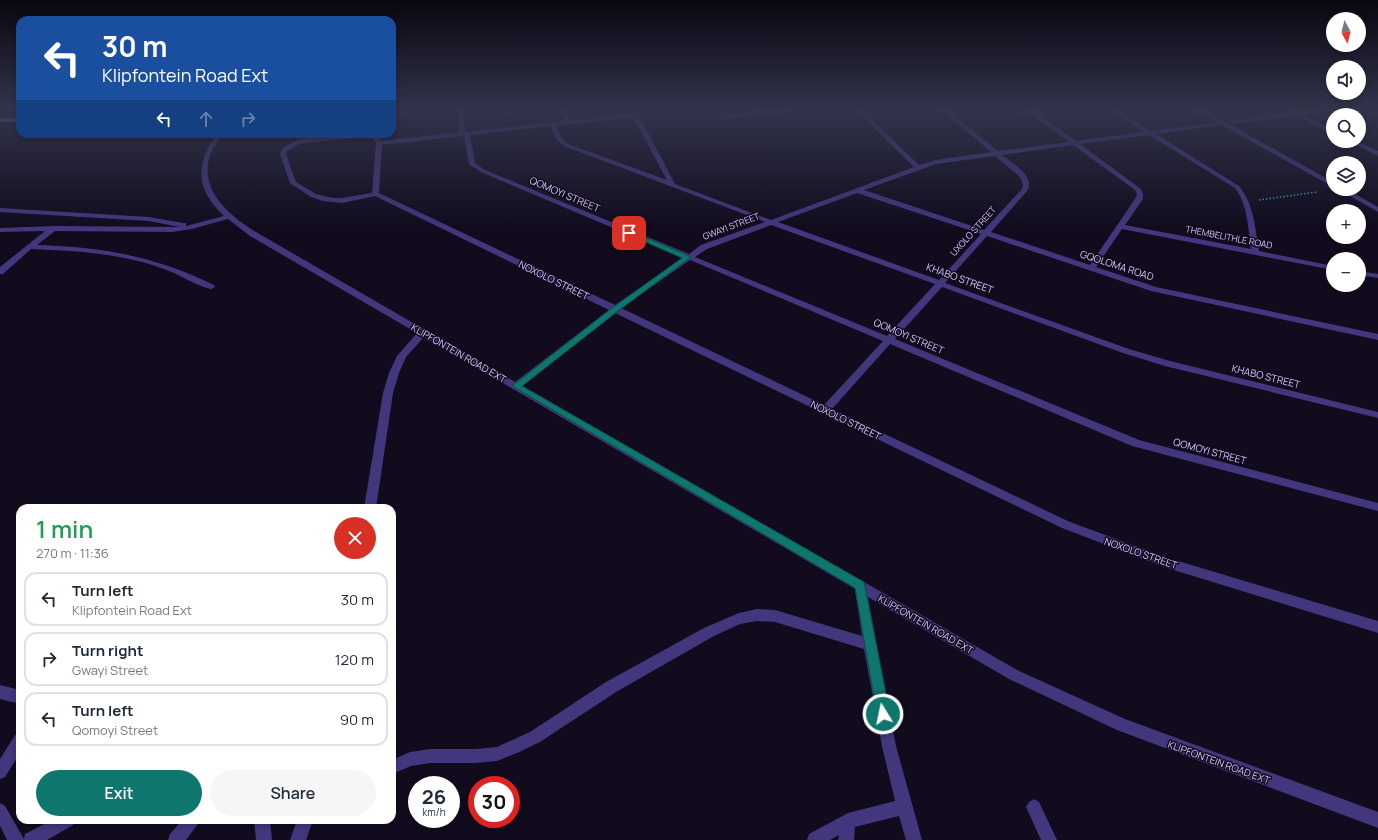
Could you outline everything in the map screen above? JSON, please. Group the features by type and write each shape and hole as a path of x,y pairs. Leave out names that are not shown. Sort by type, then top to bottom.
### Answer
{"street":[{"name":"KLIPFONTEIN ROAD EXT","path":"210,149 208,153 205,168 209,190 227,217 253,234 1014,675 1122,725 1378,820"},
{"path":"285,149 283,154 293,183 320,199 335,201 362,198 376,194 375,190 378,149"},
{"name":"QOMOYI STREET","path":"468,149 472,164 483,171 1136,443 1378,507"},
{"name":"KHABO STREET","path":"579,149 771,222 1126,351 1153,359 1378,414"},
{"path":"654,149 672,184"},
{"path":"899,149 918,168"},
{"name":"UXOLO STREET","path":"825,410 1025,190 1027,184 1024,177 992,149"},
{"name":"GWAYI STREET","path":"516,386 615,309 687,257 704,247 918,168 945,160 1027,149"},
{"path":"1083,149 1138,189 1140,194 1139,199 1122,226 1091,269"},
{"path":"1176,149 1237,187 1242,192 1255,252"},
{"path":"1268,149 1326,181"},
{"path":"1368,149 1378,154"},
{"name":"GQOLOMA ROAD","path":"856,190 1154,289 1378,337"},
{"name":"NOXOLO STREET","path":"376,194 1066,525 1164,562 1378,627"},
{"path":"1353,196 1378,210"},
{"path":"0,210 149,219 192,227"},
{"path":"0,230 54,228 162,230 192,227 227,217"},
{"name":"THEMBELITHLE ROAD","path":"1122,226 1326,267"},
{"path":"0,272 54,228"},
{"path":"30,247 99,250 148,260 188,274 211,287"},
{"path":"1366,274 1378,276"},
{"path":"371,504 388,393 394,373 402,356 423,332"},
{"path":"860,585 883,714 903,807 914,840"},
{"path":"396,765 410,759 430,756 476,756 497,754 512,748 535,737 611,687 710,632 739,619 757,615 775,616 871,646"},
{"path":"0,692 16,696"},
{"path":"0,772 16,746"},
{"path":"815,840 848,821 903,807"},
{"path":"1034,807 1049,840"},
{"path":"0,811 8,834"},
{"path":"846,840 848,821"},
{"path":"31,840 61,824"},
{"path":"176,840 189,824"},
{"path":"262,824 264,840"},
{"path":"298,840 304,824"}],"path":[{"path":"1245,201 1318,192"}],"route":[{"path":"629,233 687,257 615,309 516,386 860,585 883,714"}]}
